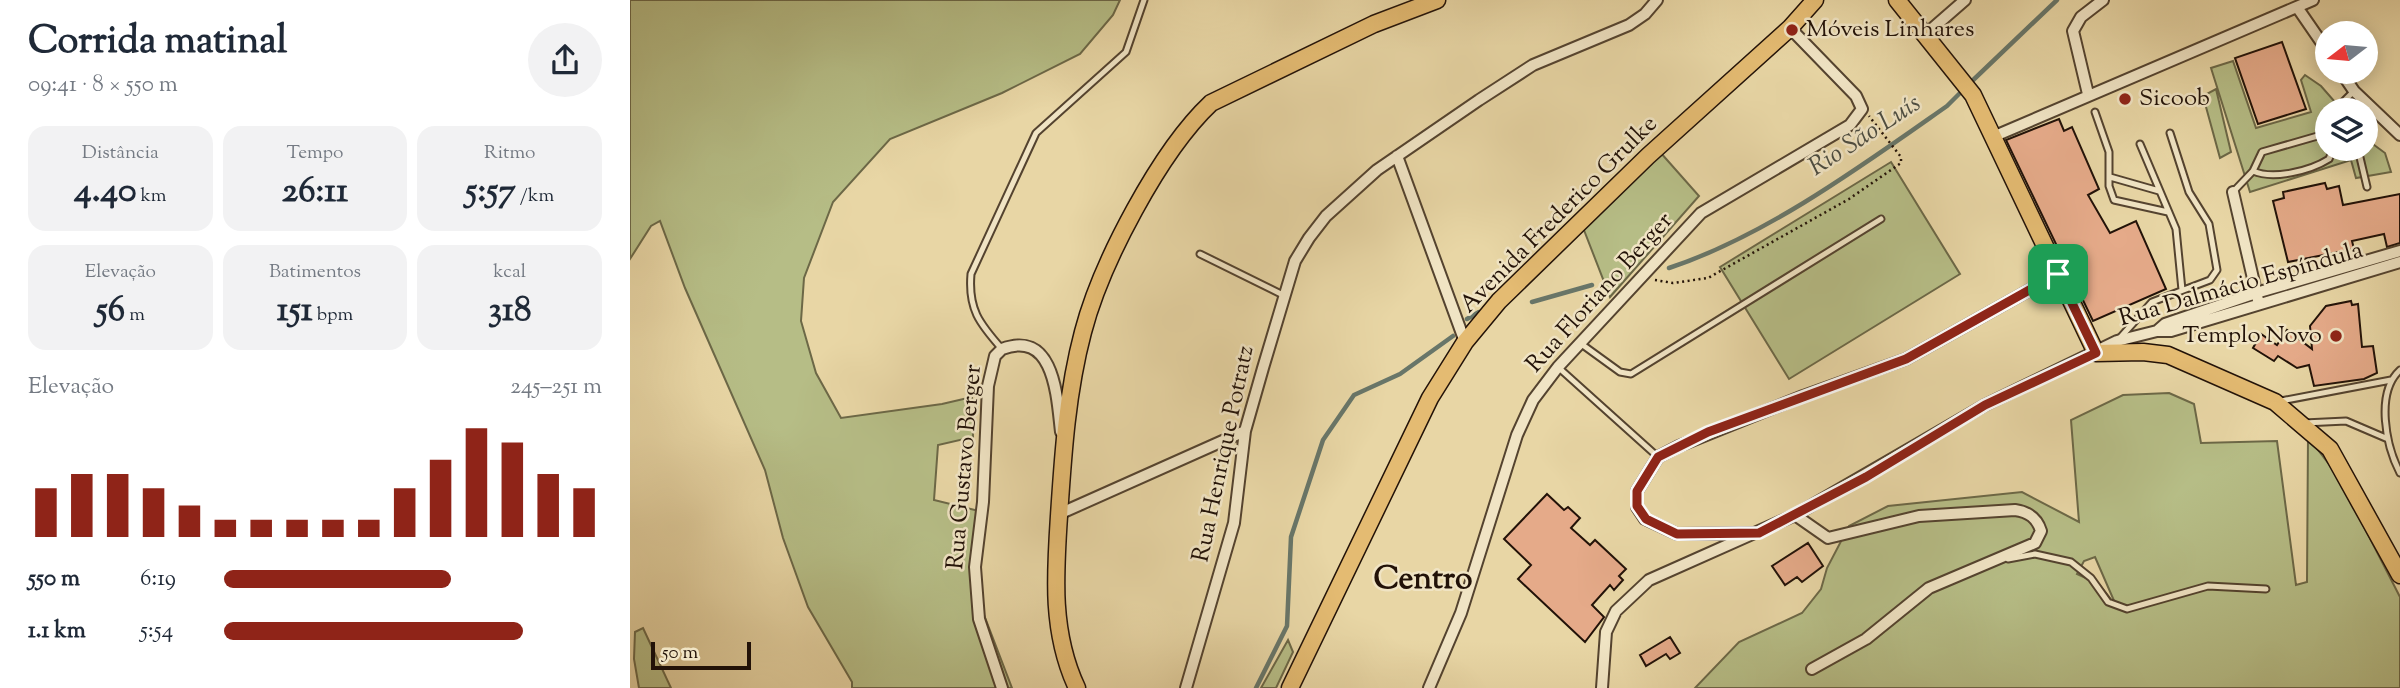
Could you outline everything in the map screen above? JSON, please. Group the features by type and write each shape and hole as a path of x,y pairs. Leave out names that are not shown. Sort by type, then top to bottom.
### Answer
{"main road":[{"path":"1077,688 1066,665 1057,627 1063,452 1080,344 1091,306 1133,211 1192,121 1211,103 1235,89 1374,24 1437,0"},
{"name":"Avenida Frederico Grulke","path":"1290,688 1430,398 1465,342 1499,300 1598,204 1790,28 1800,6 1815,0"},
{"path":"1896,0 1973,95 1995,136 2096,353 2143,352 2168,355 2275,402 2330,449 2400,575"}],"street":[{"name":"Rua Henrique Potratz","path":"1186,688 1234,523 1245,432 1295,261 1326,216 1397,156 1533,65 1629,25 1645,14 1657,0"},
{"path":"1926,34 1965,0"},
{"path":"2088,94 2073,31 2081,17 2103,0"},
{"path":"1995,136 2313,0"},
{"path":"2297,7 2315,33"},
{"path":"1790,28 1856,96 1862,109"},
{"path":"2349,84 2400,135"},
{"name":"Rua Floriano Berger","path":"1429,688 1461,612 1517,436 1533,400 1558,367 1701,213 1850,125 1862,109"},
{"path":"1397,156 1465,342"},
{"path":"2233,192 2257,298"},
{"path":"2335,275 2400,251"},
{"name":"Rua Dalmácio Espíndula","path":"1602,688 1606,632 1616,611 1649,580 1795,516 1985,405 2117,341 2157,331 2172,331 2257,298 2335,275 2400,262"},
{"path":"1759,533 1677,534 1646,519 1637,506 1637,491 1658,457 1708,432 1906,359 2058,274"},
{"name":"Rua Gustavo Berger","path":"1002,688 979,618 975,567 983,502 988,386 995,356 1002,349 1023,345 1032,349 1048,364 1055,385 1063,452"},
{"path":"1059,514 1245,432"},
{"path":"1795,516 1828,538 1919,516 2015,510 2030,515 2038,522 2041,531 2035,542 1928,588 1866,639 1812,669"}],"lane":[{"path":"1002,349 979,322 969,295 971,274 1036,133 1126,52 1144,0"},
{"path":"2347,98 2354,91"},
{"path":"2095,112 2109,152 2114,200 2168,212"},
{"path":"2117,341 2152,302 2210,280 2217,270 2209,224 2189,192 2170,133"},
{"path":"2233,192 2253,171 2262,152 2315,137"},
{"path":"2140,144 2168,212 2181,253 2182,290"},
{"path":"2253,171 2271,176 2325,161"},
{"path":"2361,161 2367,187"},
{"path":"2110,177 2159,191"},
{"path":"1580,343 1620,372 1631,374 1881,219"},
{"path":"1200,254 1283,295"},
{"path":"1558,367 1658,457"},
{"path":"2400,370 2391,380 2387,411 2388,439 2400,473"},
{"path":"2275,402 2391,380"},
{"path":"2301,423 2346,421 2388,439"},
{"path":"1975,568 2035,554 2059,558 2083,570 2108,602 2127,610 2208,586 2266,589"}],"path":[{"path":"1641,277 1673,283 1708,278 1849,200 1901,163 1901,157 1886,136 1862,109"}],"green space":[{"path":"630,0 1120,0 1113,15 1080,54 1002,93 890,139 833,202 804,278 801,321 816,373 841,418 942,404 972,397 973,437 938,445 934,500 979,511 981,607 1012,688 852,688 852,682 808,607 783,538 765,470 685,288 660,221 651,226 630,259"},
{"path":"2233,61 2256,128 2311,112 2301,80 2305,75 2321,86 2332,98 2315,98 2315,161 2348,161 2250,192 2211,68"},
{"path":"2216,89 2231,152 2220,158 2203,96"},
{"path":"2378,148 2385,153 2391,172 2356,178 2351,161 2378,161"},
{"path":"1660,152 1699,196 1610,297 1582,225"},
{"path":"1891,162 1960,274 1789,379 1720,267"},
{"path":"2169,393 2194,404 2201,443 2277,441 2296,585 2307,582 2308,437 2338,476 2400,597 2400,688 1695,688 1739,642 1802,613 1821,589 1827,568 1849,526 1888,506 2022,492 2079,522 2071,420 2123,395","holes":["2095,557 2115,603 2099,584 2077,574 2084,561"]},
{"path":"643,628 671,688 639,688 634,659 635,632"},
{"path":"1288,640 1293,652 1276,688 1261,688"}],"building":[{"path":"2282,42 2306,109 2258,124 2235,58"},
{"path":"2059,119 2064,131 2072,127 2099,189 2088,195 2110,233 2136,221 2166,289 2093,321 2006,140"},
{"path":"2325,183 2327,189 2339,186 2343,205 2400,194 2400,243 2387,247 2384,234 2352,241 2354,249 2288,262 2273,201 2284,198 2283,192"},
{"path":"2351,301 2352,305 2358,304 2362,347 2373,346 2377,373 2364,379 2314,386 2309,365 2297,368 2278,356 2274,361 2253,348 2261,334 2277,345 2287,330 2312,349 2310,326 2326,306"},
{"path":"1547,494 1564,510 1568,507 1580,518 1571,528 1590,545 1595,540 1626,569 1619,576 1623,580 1614,590 1610,585 1592,605 1604,617 1585,642 1518,579 1531,565 1504,539"},
{"path":"1808,543 1823,566 1802,582 1797,577 1785,585 1772,566"},
{"path":"1670,637 1680,653 1670,659 1666,654 1646,666 1640,655"}],"waterway":[{"name":"Rio São Luís","path":"1969,84 2057,0"},
{"name":"Rio São Luís","path":"1669,268 1742,237 1813,197 1947,106 1963,90"},
{"name":"Rio São Luís","path":"1532,302 1592,285"},
{"name":"Rio São Luís","path":"1467,319 1479,312"},
{"name":"Rio São Luís","path":"1256,688 1287,626 1291,537 1323,440 1354,395 1400,374 1453,336"}],"place":[{"name":"Móveis Linhares","path":"1792,30"},
{"name":"Sicoob","path":"2125,99"},
{"name":"Templo Novo","path":"2336,336"}],"district":[{"name":"Centro","path":"1423,580"}],"route":[{"path":"2058,274 2096,353 1985,405 1866,477 1759,533 1677,534 1646,519 1637,506 1637,491 1658,457 1708,432 1906,359 2058,274"}]}
